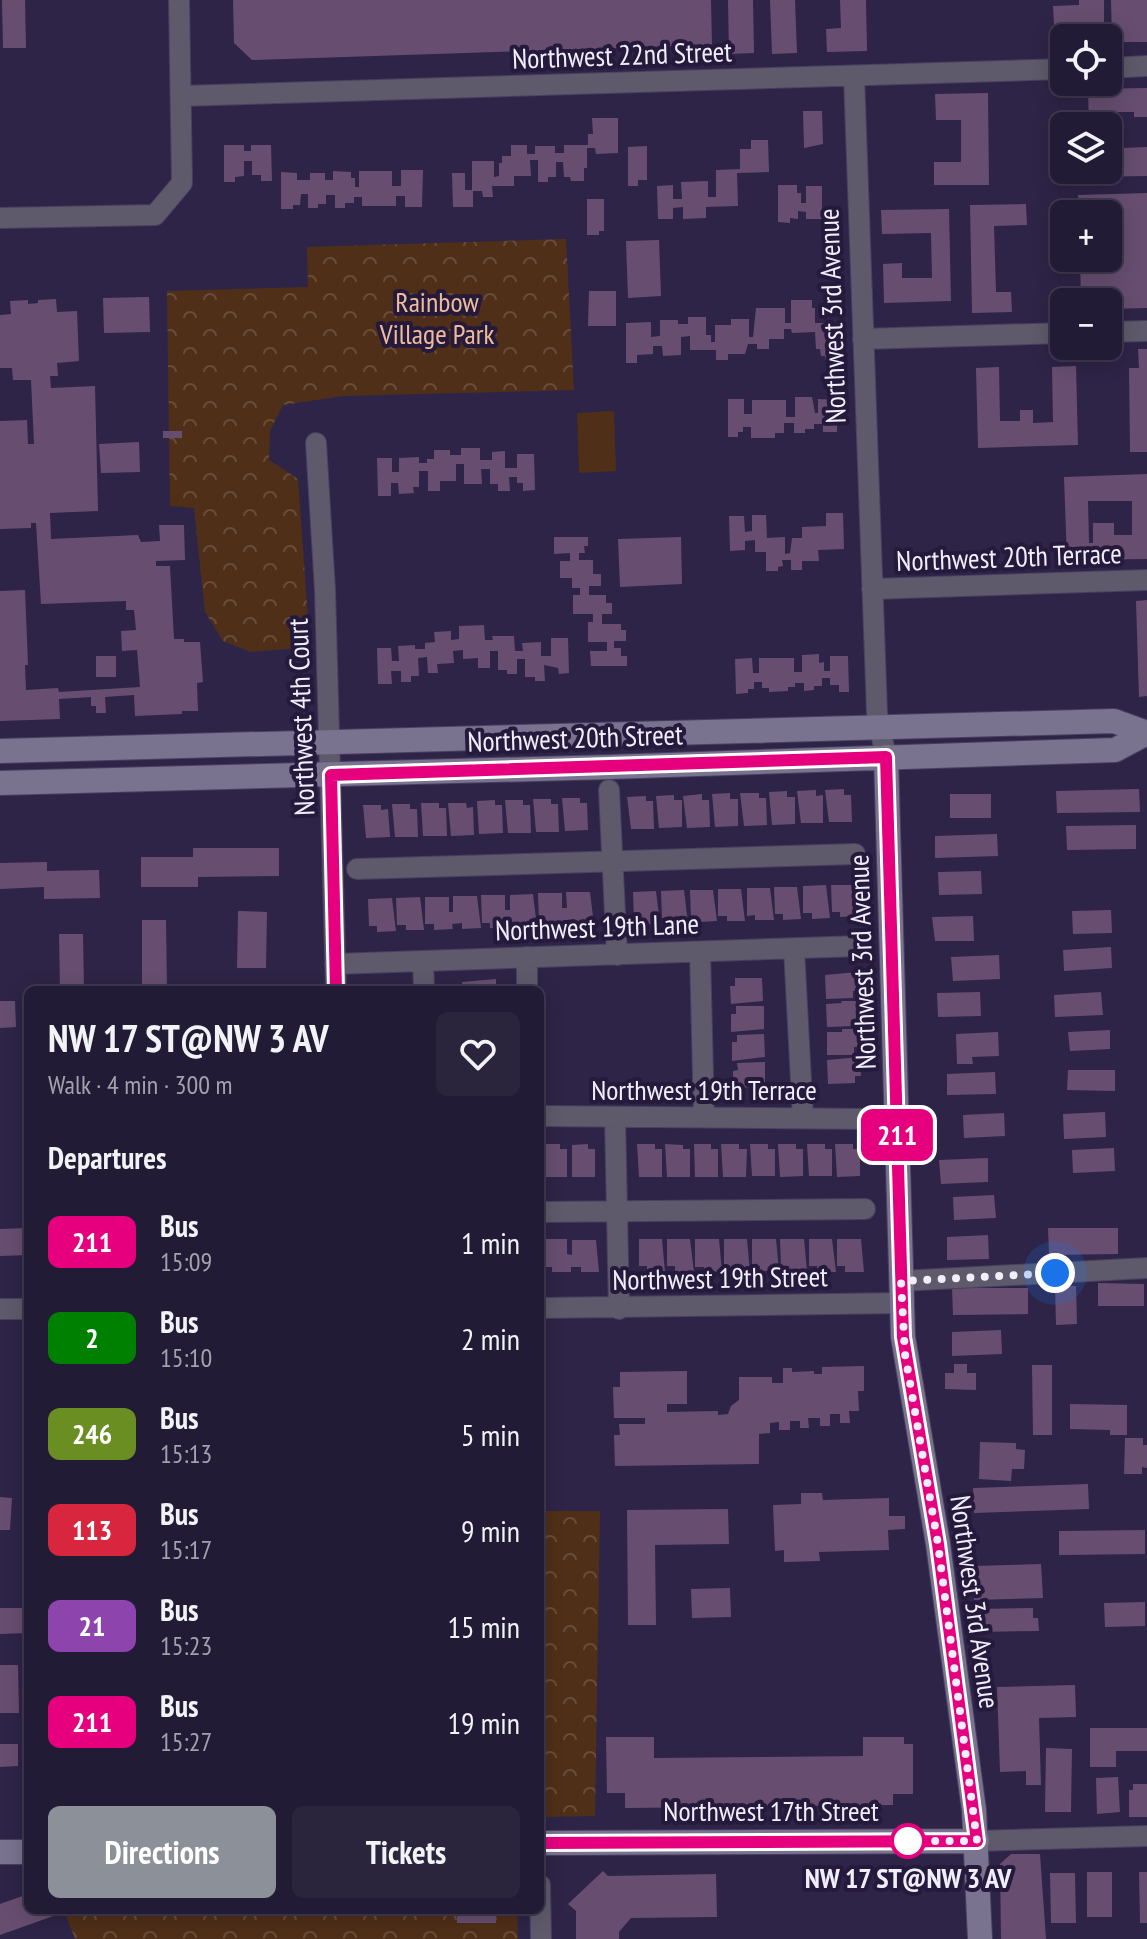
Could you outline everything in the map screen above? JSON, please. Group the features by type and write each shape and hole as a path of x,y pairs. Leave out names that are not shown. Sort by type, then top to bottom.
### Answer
{"main road":[{"name":"Northwest 20th Street","path":"0,751 1114,721 1147,734"},
{"name":"Northwest 20th Street","path":"0,783 1115,750 1147,734"},
{"name":"Northwest 3rd Avenue","path":"886,757 907,1372 938,1544 977,1841 980,1939"},
{"name":"Northwest 17th Street","path":"544,1843 977,1841"},
{"path":"0,1852 24,1852"}],"street":[{"path":"0,218 155,215 182,183 179,0"},
{"path":"1122,67 1147,66"},
{"name":"Northwest 22nd Street","path":"181,96 1050,69"},
{"name":"Northwest 3rd Avenue","path":"854,76 877,713 886,757"},
{"path":"1122,332 1147,331"},
{"path":"863,339 1050,333"},
{"name":"Northwest 4th Court","path":"316,443 325,590 336,986"},
{"name":"Northwest 20th Terrace","path":"872,589 1147,580"},
{"path":"609,790 617,955"},
{"path":"357,869 855,854"},
{"name":"Northwest 19th Lane","path":"335,964 860,946"},
{"path":"794,949 803,1118"},
{"path":"700,952 704,1117"},
{"path":"527,957 527,986"},
{"path":"423,961 424,986"},
{"name":"Northwest 19th Terrace","path":"544,1116 868,1119"},
{"path":"615,1117 619,1309"},
{"path":"544,1212 865,1209"},
{"name":"Northwest 19th Street","path":"544,1308 619,1309 902,1292 1147,1268"},
{"path":"0,1309 24,1309"},
{"name":"Northwest 17th Street","path":"977,1841 1147,1836"},
{"path":"541,1914 541,1939"}],"green space":[{"name":"Rainbow Village Park","path":"566,239 574,390 343,396 283,405 270,431 269,460 298,479 310,647 251,652 223,641 205,612 194,508 170,506 167,291 308,287 307,247"},
{"path":"614,411 616,471 579,473 577,413"},
{"path":"544,1511 600,1511 595,1816 544,1817"},
{"path":"66,1914 517,1914 518,1939 75,1939"}],"building":[{"path":"2,0 25,0 26,48 3,48"},
{"path":"233,0 711,0 712,45 252,60 234,43"},
{"path":"728,0 753,0 754,53 729,54"},
{"path":"770,0 795,0 797,53 772,54"},
{"path":"840,0 866,0 867,51 827,52 826,29 841,28"},
{"path":"1079,0 1104,0 1104,24 1054,24 1053,6 1079,5"},
{"path":"1111,0 1147,0 1147,42 1122,42 1122,24 1112,24"},
{"path":"1122,88 1147,88 1147,117 1134,117 1134,112 1089,112 1088,96 1122,96"},
{"path":"988,93 989,185 934,185 934,162 961,162 961,120 936,120 935,94"},
{"path":"803,111 822,111 823,144 804,148"},
{"path":"592,118 618,118 618,153 596,154 595,148 587,148 584,181 571,181 570,177 564,177 563,162 556,162 556,177 548,177 548,182 538,182 538,160 530,160 531,176 514,176 514,186 492,186 493,197 483,197 482,191 473,191 473,207 453,207 452,173 465,173 465,190 472,190 472,161 494,161 494,177 499,176 499,163 502,163 502,156 511,156 511,145 527,145 527,154 535,154 535,146 555,146 555,153 564,153 564,145 588,145 588,134 593,134"},
{"path":"751,140 768,140 769,172 737,173 738,206 706,207 706,218 683,219 683,207 673,208 673,219 658,219 657,186 673,185 673,199 682,199 681,182 708,181 708,197 716,197 716,170 740,169 740,149 751,149"},
{"path":"224,145 244,145 244,151 251,151 251,145 271,145 272,181 261,181 261,175 252,175 252,161 244,161 244,176 235,177 235,182 224,182"},
{"path":"647,146 647,180 638,180 638,186 628,186 628,147"},
{"path":"1147,147 1147,176 1122,176 1122,148"},
{"path":"401,170 423,170 422,207 405,207 405,196 396,196 396,206 362,206 362,197 354,197 354,203 345,203 345,208 335,208 335,195 326,195 326,204 308,208 308,194 301,194 300,205 293,205 293,209 281,209 281,172 297,173 297,180 310,180 310,173 325,173 325,180 333,180 333,171 351,172 355,187 359,187 359,171 392,171 392,186 401,186"},
{"path":"778,185 797,185 801,203 806,203 806,186 822,186 822,219 806,219 806,212 798,211 798,219 790,218 790,223 778,222"},
{"path":"1147,193 1147,308 1122,309 1122,288 1081,288 1080,272 1122,272 1122,200 1078,200 1078,195"},
{"path":"587,199 604,199 604,231 599,231 599,235 587,235"},
{"path":"1026,204 1027,225 994,226 996,292 1011,292 1012,312 972,313 970,205"},
{"path":"949,209 951,301 884,303 883,264 902,263 902,278 932,278 931,233 882,234 881,210"},
{"path":"659,240 661,296 628,298 626,241"},
{"path":"589,291 616,291 616,326 588,326"},
{"path":"149,297 150,332 104,333 103,298"},
{"path":"56,299 57,312 77,311 79,361 57,363 58,376 50,376 51,388 95,386 98,511 50,513 51,539 138,535 141,542 160,541 159,525 184,525 185,560 156,561 156,566 170,566 174,639 200,642 203,682 197,683 198,711 135,716 134,695 105,697 106,713 96,713 96,706 91,706 91,697 59,699 60,719 0,721 0,591 25,590 26,690 58,688 59,692 140,687 137,650 122,651 121,631 136,630 134,610 126,610 126,601 41,604 36,523 31,523 31,528 0,529 0,421 27,420 28,444 34,444 31,380 13,380 12,368 0,368 0,315 11,314 10,301 28,300 28,304"},
{"path":"791,300 812,300 815,323 835,323 836,360 825,360 825,356 821,356 820,349 816,349 815,332 792,333 791,329 784,329 784,339 769,339 769,349 757,349 757,344 748,344 745,354 728,354 728,360 716,360 716,350 690,350 690,336 681,337 681,355 663,356 662,346 653,346 653,354 637,355 637,363 626,363 626,323 651,322 651,337 660,336 660,320 678,320 678,324 688,324 688,317 706,317 706,335 711,335 711,342 715,342 715,325 731,325 731,319 749,319 749,337 753,337 756,308 785,308 785,323 791,323"},
{"path":"1138,349 1147,349 1147,452 1130,452 1129,368 1139,368"},
{"path":"1076,366 1078,445 978,448 976,368 999,367 1000,421 1020,421 1020,410 1033,410 1033,423 1053,422 1052,367"},
{"path":"795,397 812,397 815,413 818,413 818,399 837,400 837,432 823,432 823,424 814,424 814,429 794,433 794,423 784,423 784,433 775,433 775,438 751,438 751,427 743,427 738,437 728,437 728,399 744,399 744,414 752,414 752,400 786,400 786,417 795,417"},
{"path":"163,431 182,431 182,438 163,438"},
{"path":"139,442 140,472 101,473 99,444"},
{"path":"461,448 480,448 480,460 492,460 492,452 505,451 505,468 517,468 517,454 534,454 535,490 523,491 523,483 517,483 517,477 509,477 510,491 498,491 498,484 490,484 490,469 481,469 482,484 464,484 464,464 456,464 456,481 440,481 440,491 428,491 428,471 419,471 419,487 413,487 414,493 399,494 398,483 391,483 391,496 378,496 377,458 392,458 392,472 399,472 399,458 419,457 419,463 427,463 427,459 434,459 434,450 450,450 450,455 461,455"},
{"path":"1147,474 1147,559 1067,560 1064,477","holes":["1088,501 1132,501 1132,535 1114,535 1114,523 1093,523 1093,543 1089,543"]},
{"path":"826,513 843,513 844,549 818,550 819,561 802,561 802,570 791,570 791,560 782,560 783,566 778,567 778,571 766,571 766,552 755,552 755,540 745,541 745,550 730,551 729,516 744,516 745,532 752,531 752,515 766,515 767,538 785,537 785,554 790,553 792,538 802,538 802,527 826,526"},
{"path":"554,537 588,537 588,546 584,546 585,553 579,553 579,560 593,560 593,574 601,574 601,586 589,586 589,595 606,595 606,603 612,603 612,614 602,614 602,624 621,624 621,630 626,630 626,641 614,641 614,648 621,648 621,656 627,656 627,666 591,666 590,651 607,651 607,642 588,642 588,622 593,622 593,614 573,614 573,595 580,595 580,588 572,588 572,578 560,578 560,561 570,561 570,553 554,554"},
{"path":"681,537 682,584 620,587 618,539"},
{"path":"1147,600 1147,696 1139,697 1136,601"},
{"path":"484,625 485,640 493,640 492,636 514,636 515,651 523,651 522,643 541,642 541,656 551,656 551,638 568,638 569,673 559,674 558,668 544,665 545,681 535,681 535,677 525,677 525,659 517,659 517,674 507,674 507,670 498,670 498,651 490,651 490,668 478,668 478,658 463,659 463,650 453,651 454,663 437,664 438,673 428,673 427,657 418,658 419,676 411,676 411,682 401,682 401,671 391,671 392,684 378,684 377,648 391,648 392,661 399,661 398,646 415,645 415,649 425,649 425,643 435,642 434,632 451,631 451,640 459,639 459,626"},
{"path":"819,654 819,663 824,662 824,671 830,671 830,656 848,656 849,692 839,692 839,685 830,685 830,678 822,678 822,686 814,686 814,690 804,691 804,683 795,683 795,687 788,687 788,691 769,692 769,688 762,688 762,682 754,682 754,689 748,689 748,693 736,694 735,659 752,658 753,673 759,673 759,658 794,658 794,672 802,672 802,655"},
{"path":"96,656 116,656 116,677 96,677"},
{"path":"844,789 844,795 851,795 852,822 829,822 825,790"},
{"path":"1139,789 1140,812 1057,813 1056,791"},
{"path":"816,790 816,796 823,795 823,823 801,823 797,791"},
{"path":"787,791 787,797 795,797 795,824 772,825 769,792"},
{"path":"730,793 730,799 738,799 738,826 715,827 712,794"},
{"path":"740,793 759,793 759,798 766,798 767,825 744,826"},
{"path":"702,794 702,800 709,800 710,827 687,828 683,796"},
{"path":"950,794 991,794 991,818 950,818"},
{"path":"674,795 674,800 682,800 682,827 659,828 656,796"},
{"path":"646,796 646,801 653,801 654,829 631,829 627,797"},
{"path":"562,798 580,798 580,803 587,803 588,830 565,831"},
{"path":"533,799 551,799 551,804 558,804 559,832 536,832"},
{"path":"495,800 495,805 502,805 503,833 479,834 477,801"},
{"path":"505,800 523,800 523,805 530,805 531,833 508,833"},
{"path":"421,803 439,803 439,808 446,808 447,836 423,836"},
{"path":"448,803 466,803 467,808 473,807 474,835 451,836"},
{"path":"392,804 410,804 410,809 417,809 418,837 395,837"},
{"path":"363,805 381,805 381,810 388,809 390,837 366,838"},
{"path":"1136,825 1136,849 1067,850 1066,826"},
{"path":"997,834 998,856 935,858 935,836"},
{"path":"193,848 279,848 279,876 198,877 198,887 141,887 141,857 193,857"},
{"path":"47,862 47,871 99,870 100,898 44,899 44,887 0,889 0,863"},
{"path":"981,871 982,894 939,895 938,872"},
{"path":"826,885 830,918 812,919 812,913 803,913 803,886"},
{"path":"831,885 854,885 855,916 840,917 840,912 832,912"},
{"path":"774,887 797,887 801,919 783,920 783,914 775,914"},
{"path":"747,888 770,888 774,920 755,920 755,915 747,916"},
{"path":"718,889 741,889 745,921 727,921 727,916 718,916"},
{"path":"684,890 688,923 670,923 670,918 662,918 661,891"},
{"path":"690,890 713,890 717,921 699,922 698,917 691,917"},
{"path":"656,891 660,924 642,924 642,919 634,919 633,892"},
{"path":"566,892 590,892 594,925 576,925 575,919 566,920 566,926 547,926 547,920 539,921 538,893 562,893 562,908 567,908"},
{"path":"533,894 537,927 519,927 519,922 509,922 509,928 490,928 490,923 482,923 481,895 505,895 505,910 510,910 510,895"},
{"path":"453,896 477,896 481,928 462,929 462,923 452,924 453,929 434,930 434,924 425,924 425,897 449,897 449,912 453,912"},
{"path":"420,897 424,930 406,930 406,925 397,925 396,898"},
{"path":"392,898 396,931 377,932 377,926 369,926 368,899"},
{"path":"1111,910 1112,933 1073,934 1072,911"},
{"path":"238,911 267,912 266,968 237,968"},
{"path":"973,916 974,941 935,941 932,917"},
{"path":"142,920 166,920 167,986 142,986"},
{"path":"59,934 83,934 84,986 60,986"},
{"path":"1111,947 1112,968 1064,971 1063,950"},
{"path":"999,955 1000,979 953,981 951,957"},
{"path":"858,972 858,991 853,991 853,998 826,999 825,975"},
{"path":"735,978 762,978 763,1001 731,1004 730,986 735,986"},
{"path":"496,979 496,986 462,986 462,982"},
{"path":"372,984 399,984 399,986"},
{"path":"980,992 981,1016 938,1017 937,993"},
{"path":"1101,992 1103,1015 1055,1017 1054,995"},
{"path":"0,1001 15,1001 16,1027 0,1028"},
{"path":"859,1001 859,1019 854,1019 854,1026 827,1027 826,1004"},
{"path":"736,1006 764,1006 764,1029 731,1032 731,1014 736,1014"},
{"path":"842,1029 860,1029 860,1047 854,1047 854,1055 827,1055 827,1032 842,1032"},
{"path":"1110,1030 1110,1049 1070,1051 1068,1032"},
{"path":"998,1032 999,1056 972,1057 973,1064 957,1064 956,1034"},
{"path":"764,1034 765,1057 732,1061 732,1042 737,1042 737,1035"},
{"path":"860,1057 861,1076 855,1076 855,1083 828,1084 827,1060"},
{"path":"765,1062 765,1085 733,1089 733,1071 738,1070 737,1063"},
{"path":"1068,1070 1115,1070 1115,1091 1067,1090"},
{"path":"995,1072 996,1094 947,1095 947,1074"},
{"path":"1105,1112 1106,1137 1064,1139 1063,1114"},
{"path":"1004,1113 1005,1136 964,1138 963,1115"},
{"path":"544,1144 560,1144 560,1149 567,1149 567,1177 544,1177"},
{"path":"588,1144 588,1149 595,1149 595,1177 572,1177 572,1145"},
{"path":"637,1144 655,1144 655,1149 662,1149 662,1177 639,1177"},
{"path":"665,1144 683,1145 683,1149 690,1149 690,1177 667,1177"},
{"path":"694,1144 711,1144 711,1149 718,1149 718,1177 695,1177"},
{"path":"721,1144 739,1144 739,1149 747,1149 746,1177 723,1177"},
{"path":"750,1144 768,1144 768,1149 775,1149 775,1176 752,1176"},
{"path":"778,1144 796,1144 796,1149 803,1149 803,1176 780,1177"},
{"path":"807,1144 825,1144 825,1149 832,1149 832,1176 809,1176"},
{"path":"835,1144 853,1144 853,1149 860,1149 860,1176 837,1177"},
{"path":"1114,1148 1115,1171 1073,1173 1072,1150"},
{"path":"988,1158 988,1182 941,1184 939,1160"},
{"path":"994,1195 996,1218 954,1220 953,1197"},
{"path":"24,1228 24,1255 0,1256 0,1229"},
{"path":"1048,1228 1118,1228 1118,1254 1049,1255"},
{"path":"988,1235 989,1259 947,1260 947,1237"},
{"path":"544,1239 567,1239 567,1254 572,1255 572,1240 596,1240 599,1272 581,1272 581,1267 571,1267 571,1272 552,1272 552,1267 544,1267"},
{"path":"639,1239 662,1239 665,1272 647,1272 647,1266 639,1266"},
{"path":"667,1239 690,1239 694,1272 675,1272 675,1266 667,1266"},
{"path":"695,1239 719,1239 722,1272 704,1272 704,1267 695,1267"},
{"path":"724,1239 747,1239 750,1272 732,1272 732,1267 724,1267"},
{"path":"752,1239 776,1239 779,1271 760,1271 760,1266 752,1266"},
{"path":"780,1239 804,1239 807,1271 789,1271 789,1266 781,1266"},
{"path":"809,1239 832,1239 836,1272 817,1272 817,1266 809,1266"},
{"path":"837,1239 861,1239 864,1272 845,1272 845,1266 837,1266"},
{"path":"1098,1283 1144,1284 1144,1306 1098,1306"},
{"path":"1055,1286 1076,1286 1077,1324 1056,1325"},
{"path":"952,1288 1028,1288 1028,1314 953,1315"},
{"path":"1001,1330 1002,1354 952,1356 952,1332"},
{"path":"954,1364 967,1364 967,1373 976,1373 976,1390 945,1389 945,1373 954,1373"},
{"path":"1032,1365 1052,1365 1052,1435 1033,1435"},
{"path":"864,1366 864,1391 858,1391 859,1411 849,1411 850,1423 840,1423 840,1414 830,1414 830,1426 820,1426 820,1418 808,1418 809,1428 800,1428 800,1421 790,1421 790,1430 779,1430 779,1422 770,1423 770,1433 759,1434 759,1464 615,1466 614,1435 620,1435 619,1424 645,1424 645,1418 614,1418 613,1387 620,1387 620,1372 687,1371 687,1404 667,1404 667,1412 718,1411 718,1415 728,1414 731,1406 739,1400 739,1377 772,1377 772,1383 783,1383 783,1368 792,1368 792,1372 814,1371 814,1374 822,1374 822,1367"},
{"path":"1070,1404 1127,1405 1127,1435 1110,1435 1110,1430 1070,1429"},
{"path":"1125,1438 1143,1438 1143,1445 1147,1445 1147,1468 1142,1467 1142,1474 1124,1474"},
{"path":"980,1442 1016,1443 1016,1449 1025,1450 1024,1469 1012,1469 1011,1481 979,1479"},
{"path":"1088,1484 1089,1509 974,1513 973,1488"},
{"path":"801,1493 822,1493 823,1500 889,1498 889,1516 905,1516 905,1529 888,1530 889,1550 819,1552 820,1561 784,1562 784,1550 775,1551 773,1505 801,1504"},
{"path":"0,1497 12,1498 10,1530 0,1530"},
{"path":"728,1509 729,1544 655,1545 656,1625 628,1625 627,1510"},
{"path":"1145,1530 1145,1554 1059,1555 1059,1531"},
{"path":"1041,1564 1043,1598 974,1600 973,1566"},
{"path":"730,1588 731,1617 692,1618 691,1589"},
{"path":"1145,1602 1145,1626 1105,1627 1104,1603"},
{"path":"0,1608 24,1608 24,1633 0,1634"},
{"path":"1033,1608 1033,1618 1038,1618 1039,1631 976,1632 976,1609"},
{"path":"0,1665 18,1665 19,1713 0,1713"},
{"path":"1075,1685 1076,1717 1039,1718 1041,1785 1026,1785 1026,1771 1000,1772 997,1687"},
{"path":"1090,1728 1147,1728 1147,1751 1116,1751 1116,1767 1090,1767"},
{"path":"606,1737 654,1737 654,1758 863,1756 863,1737 904,1737 904,1744 913,1744 913,1794 893,1794 893,1805 625,1808 625,1793 607,1793"},
{"path":"0,1744 18,1744 18,1766 0,1767"},
{"path":"1046,1748 1072,1749 1071,1812 1045,1812"},
{"path":"1118,1777 1120,1812 1097,1814 1096,1778"},
{"path":"1133,1784 1147,1784 1147,1817 1129,1817 1129,1790 1133,1790"},
{"path":"1011,1854 1040,1854 1046,1939 1001,1939 1000,1864"},
{"path":"603,1871 608,1876 716,1874 717,1917 631,1918 619,1932 619,1939 576,1939 576,1911 568,1904"},
{"path":"1087,1872 1112,1872 1112,1917 1087,1917"},
{"path":"1139,1872 1147,1872 1147,1923 1140,1923"},
{"path":"1050,1873 1075,1873 1076,1923 1051,1923"},
{"path":"24,1895 24,1914 59,1914 0,1935 0,1904"},
{"path":"457,1914 496,1914 496,1923 457,1923"}],"bus line":[{"name":"211","path":"336,986 331,775 886,757 903,1337 938,1544 977,1841 544,1843"}],"place":[{"name":"NW 17 ST@NW 3 AV","path":"908,1841"}],"route":[{"path":"908,1841 900,1841 977,1841 938,1544 905,1354 901,1281 1055,1273"}]}
